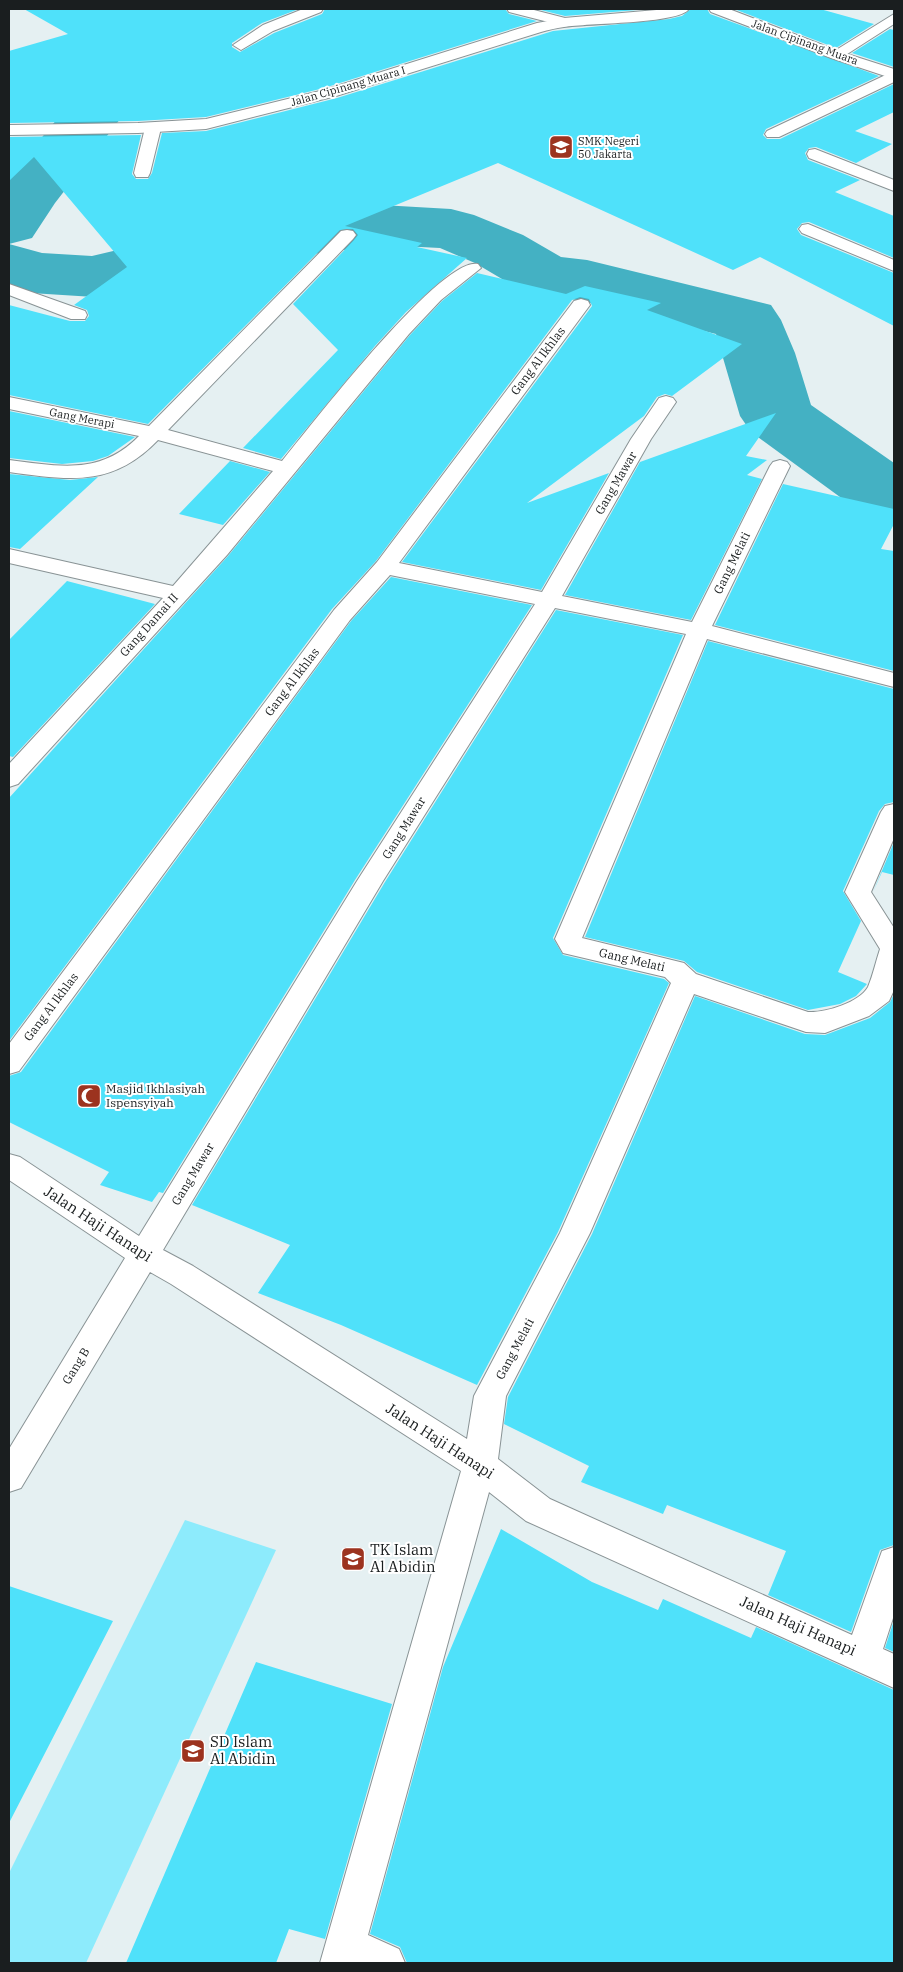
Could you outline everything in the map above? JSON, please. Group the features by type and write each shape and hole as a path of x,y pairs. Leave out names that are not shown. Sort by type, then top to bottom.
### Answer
{"street":[{"path":"241,45 268,28 316,9"},
{"path":"514,9 564,22"},
{"name":"Jalan Cipinang Muara I","path":"9,130 146,128 206,124 330,93 490,42 564,22 667,14 682,9"},
{"name":"Jalan Cipinang Muara","path":"716,9 894,75"},
{"path":"836,55 894,18"},
{"path":"773,134 894,75"},
{"path":"142,173 146,128"},
{"path":"815,154 894,186"},
{"path":"808,229 894,266"},
{"path":"9,466 69,472 106,468 134,454 347,235"},
{"name":"Gang Damai II","path":"9,779 219,550 408,323 434,296 472,268"},
{"path":"9,288 78,315"},
{"name":"Gang Al Ikhlas","path":"9,1064 342,615 385,567 581,305"},
{"name":"Gang Mawar","path":"144,1255 370,881 548,601 641,438 666,402"},
{"name":"Gang Merapi","path":"9,403 154,432 288,469"},
{"name":"Gang Melati","path":"343,1954 480,1465 490,1396 575,1233 686,981 674,970 573,946 569,943 568,939 699,630 780,466"},
{"path":"9,556 177,594"},
{"path":"385,567 699,630 894,680"},
{"path":"686,981 806,1022 825,1023 859,1009 879,994 894,949 858,892 867,868 894,812"},
{"name":"Jalan Haji Hanapi","path":"9,1165 144,1255 182,1275 480,1465 538,1510 863,1655 894,1671"},
{"name":"Gang B","path":"9,1478 144,1255"},
{"path":"863,1655 894,1562"},
{"path":"343,1954 385,1963"}],"shaded area":[{"path":"185,1520 276,1550 86,1963 9,1963 9,1873"}],"building":[{"path":"24,9 299,9 262,23 232,43 232,47 240,52 274,33 322,14 325,9 505,9 509,14 537,21 324,88 206,117 138,121 9,123 9,51 68,34"},
{"path":"537,9 649,9 565,16"},
{"path":"691,9 707,9 710,14 879,76 766,129 763,135 767,139 780,139 894,84 894,112 855,131 892,144 856,163 816,147 809,148 805,153 808,160 860,180 835,192 894,216 894,258 809,222 802,223 797,229 801,235 894,273 894,326 760,257 733,270 498,163 345,226 422,243 417,247 467,258 406,312 375,346 281,459 243,448 338,350 293,304 358,235 353,229 340,230 148,424 9,395 9,305 70,321 85,321 89,316 87,310 74,305 127,267 34,157 9,181 9,137 141,135 132,174 136,179 148,179 152,173 162,133 206,131 337,98 553,31 669,19 682,16"},
{"path":"734,9 820,9 874,24 836,48"},
{"path":"890,29 894,30 894,67 852,53"},
{"path":"477,273 566,294 585,286 661,303 647,310 742,344 672,396 665,394 657,397 644,416 527,503 609,473 541,590 402,562 592,306 589,299 580,297 572,300 376,561 332,609 9,1041 9,798 228,556 410,335 442,301"},
{"path":"9,411 135,437 108,456 93,461 62,464 9,458"},
{"path":"776,413 746,456 767,460 747,475 762,479 691,620 565,595 640,462"},
{"path":"230,461 270,472 223,525 179,514"},
{"path":"9,474 70,480 98,477 20,549 9,547"},
{"path":"783,484 894,509 894,524 881,549 894,551 894,671 715,625"},
{"path":"391,577 532,605 355,880 163,1193 159,1192 152,1202 100,1185 109,1172 9,1122 9,1076 21,1072 351,621"},
{"path":"67,581 155,604 13,757 9,756 9,640"},
{"path":"556,610 683,635 553,938 563,955 664,979 669,983 558,1232 477,1385 341,1325 258,1293 290,1245 192,1205 385,882"},
{"path":"708,641 894,689 894,802 885,804 879,811 843,891 861,921 838,972 867,984 856,996 840,1004 808,1010 697,972 684,961 585,937"},
{"path":"894,842 894,875 882,872 873,892"},
{"path":"894,994 894,1545 880,1550 851,1632 768,1595 786,1551 667,1505 663,1514 581,1482 589,1466 504,1424 508,1397 592,1234 695,996 805,1034 825,1035 870,1018 890,1002"},
{"path":"501,1529 592,1582 658,1610 663,1599 751,1638 756,1627 894,1690 894,1963 407,1963 400,1947 370,1934 443,1667"},
{"path":"9,1586 113,1621 9,1823"},
{"path":"894,1620 894,1652 885,1648"},
{"path":"256,1662 392,1704 325,1939 289,1929 276,1963 126,1963"}],"waterway":[{"path":"9,224 28,195 140,56 142,27 112,9"},
{"path":"9,264 31,273 94,277 150,261 215,247 381,225 451,229 499,249 543,275 587,281 746,320 759,353 777,416 894,499"}],"place":[{"name":"SMK Negeri 50 Jakarta","path":"561,147"},
{"name":"Masjid Ikhlasiyah Ispensyiyah","path":"89,1096"},
{"name":"TK Islam Al Abidin","path":"353,1559"},
{"name":"SD Islam Al Abidin","path":"193,1751"}]}
